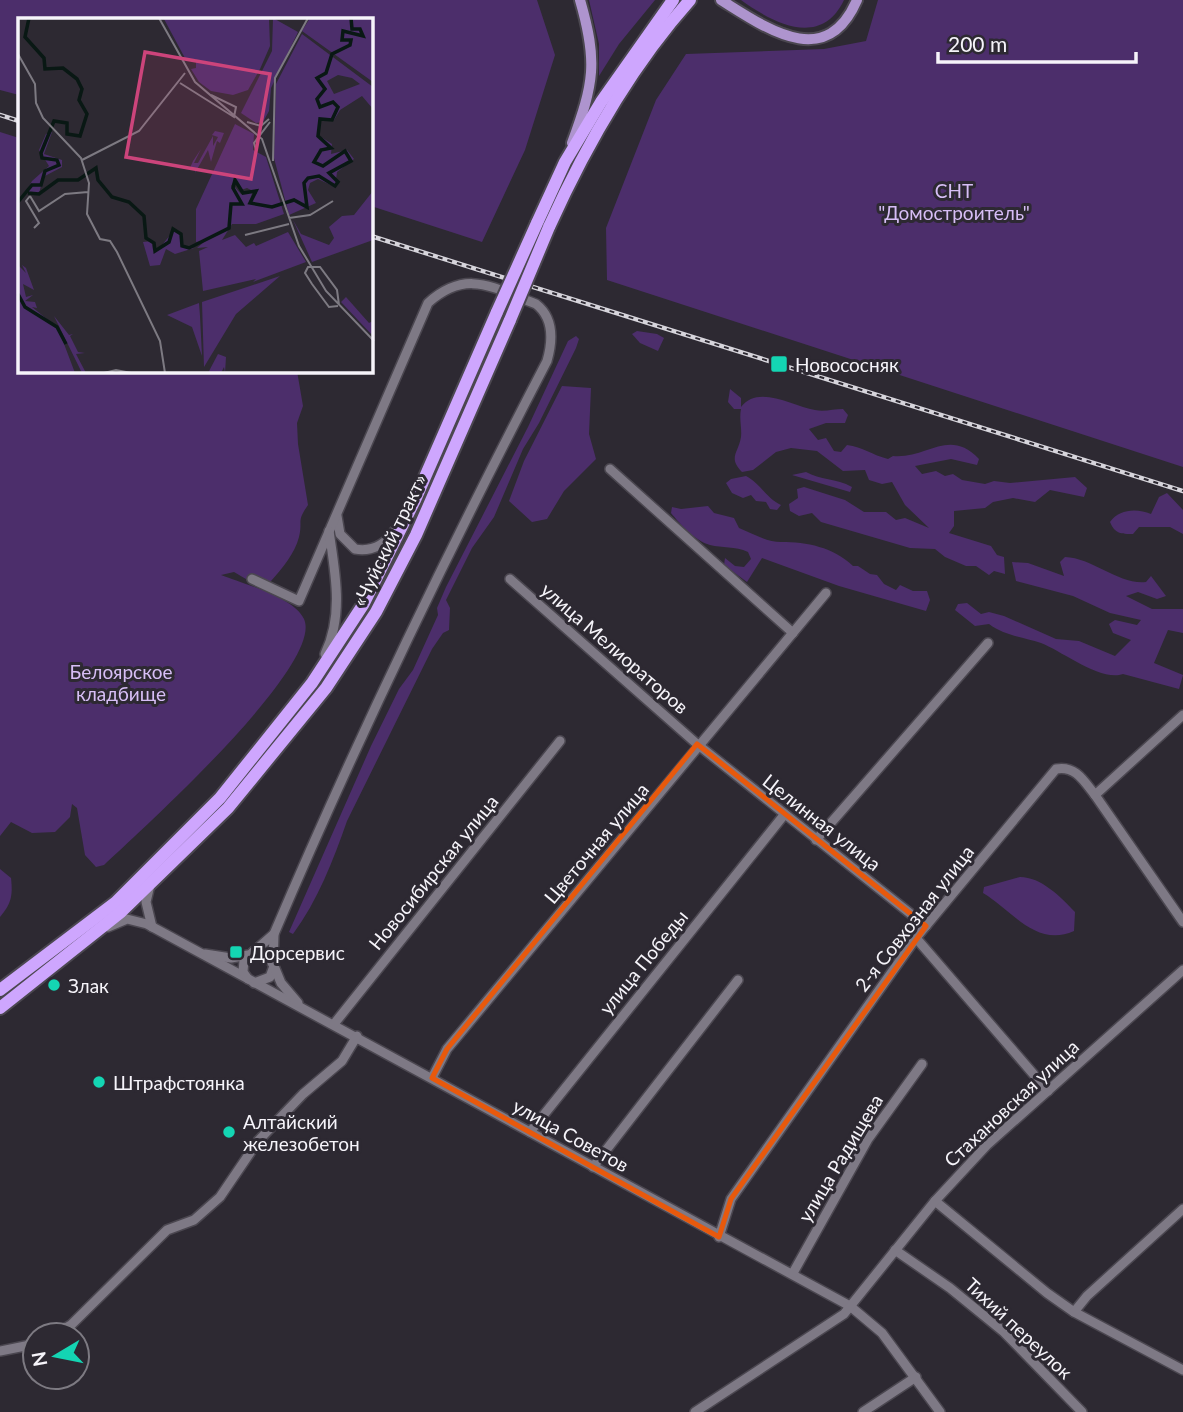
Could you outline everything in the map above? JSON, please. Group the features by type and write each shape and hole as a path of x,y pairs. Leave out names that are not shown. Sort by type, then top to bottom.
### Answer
{"highway":[{"name":"«Чуйский тракт»","path":"0,1008 91,936 151,883 228,808 326,688 376,612 416,535 510,320 565,162 601,102 673,7 690,0"},
{"name":"«Чуйский тракт»","path":"0,990 116,902 220,798 312,683 363,605 415,500 497,313 543,225 610,107 673,7"}],"main road":[{"path":"565,162 588,99 594,66 580,0"},
{"path":"721,0 773,31 798,39 829,33 844,22 856,2"}],"street":[{"path":"252,579 299,601 428,303 452,285 473,282 536,304 542,310 548,317 551,339 547,361 457,535 375,708 274,934 274,965 270,977 253,982 242,966 251,953 274,934"},
{"path":"610,469 793,634"},
{"path":"327,536 362,550 383,544 415,500"},
{"path":"339,505 337,526 345,541"},
{"path":"312,683 328,648 336,621 333,559 327,536"},
{"path":"316,557 324,555 333,559"},
{"name":"улица Мелиораторов","path":"510,579 697,744"},
{"name":"Цветочная улица","path":"432,1078 447,1049 657,798 697,744 793,634 825,593"},
{"path":"816,840 988,643"},
{"path":"1183,715 1095,795 1183,922"},
{"name":"Новосибирская улица","path":"334,1024 560,741"},
{"name":"Целинная улица","path":"697,744 926,926"},
{"name":"2-я Совхозная улица","path":"719,1237 731,1199 916,938 1056,769 1065,767 1077,773 1095,795"},
{"name":"улица Победы","path":"530,1132 784,815"},
{"path":"151,883 146,902 152,927"},
{"path":"91,936 127,919 152,927"},
{"name":"улица Советов","path":"152,927 357,1036 719,1237 793,1273 850,1307 882,1333 940,1412"},
{"path":"916,938 1048,1091"},
{"path":"196,952 231,958 251,953 266,953 281,983 302,1007"},
{"name":"Стахановская улица","path":"695,1412 844,1314 935,1201 987,1144 1183,970"},
{"path":"593,1167 738,980"},
{"path":"75,1321 167,1230 206,1212 220,1197 258,1141 303,1094 342,1061 357,1036"},
{"name":"улица Радищева","path":"793,1273 868,1139 922,1064"},
{"path":"935,1201 1046,1293 1074,1312 1183,1370"},
{"path":"1074,1312 1087,1296 1183,1209"},
{"name":"Тихий переулок","path":"895,1250 950,1288 1004,1332 1082,1412"},
{"path":"0,1351 21,1347"},
{"path":"863,1412 916,1377"}],"highlighted area":[{"path":"697,744 926,926 731,1199 719,1237 432,1078 447,1049"}],"green space":[{"path":"0,0 537,0 555,55 525,150 482,242 373,207 373,18 18,18 18,95 0,90"},
{"path":"589,0 655,0 619,44 599,76 599,44"},
{"path":"741,0 844,0 834,15 823,24 796,27 768,17"},
{"name":"СНТ \"Домостроитель\"","path":"878,0 1183,0 1183,467 607,280 606,228 656,100 686,54 824,49 866,41"},
{"name":"Белоярское кладбище","path":"0,132 18,138 18,373 297,373 303,406 297,423 298,444 308,505 301,518 299,537 294,549 271,581 251,582 234,572 221,575 279,598 290,604 304,619 303,641 287,672 225,746 104,865 96,867 85,855 77,808 72,804 70,817 55,832 32,833 11,822 0,836"},
{"path":"637,331 657,334 664,338 658,351 640,343 632,334"},
{"path":"576,336 579,339 576,348 523,449 494,517 472,548 446,600 450,608 449,630 443,633 432,649 347,821 317,894 293,934 289,932 371,746 399,689 413,670 438,615 437,608 446,587 528,427 568,341"},
{"path":"562,386 591,388 589,434 596,459 564,491 547,519 532,522 509,501 524,461"},
{"path":"730,389 741,398 741,407 748,400 766,397 815,410 843,409 848,415 845,423 826,423 809,429 818,440 826,438 834,451 841,452 847,445 888,459 937,447 958,445 979,459 977,465 951,459 915,466 922,474 936,471 945,476 953,474 962,480 985,484 994,481 1010,483 1075,477 1087,488 1084,497 1050,490 1035,502 1013,498 993,502 985,508 954,511 954,526 949,533 991,546 997,555 1004,557 1005,574 994,571 989,575 976,566 966,566 945,557 935,549 910,548 821,522 812,513 799,516 790,511 789,504 798,498 797,489 804,487 845,500 864,512 886,512 896,520 905,518 929,528 905,505 892,482 882,484 869,480 865,470 843,471 817,451 791,448 776,452 753,470 742,472 735,459 741,437 741,409 734,409 728,402"},
{"path":"806,472 852,487 850,492 792,475"},
{"path":"746,476 781,505 777,510 770,509 766,502 756,501 751,495 743,498 732,493 726,483 731,479"},
{"path":"1167,493 1183,510 1183,534 1170,527 1139,527 1133,534 1125,534 1116,531 1112,526 1110,522 1123,512 1134,510 1151,514 1159,497"},
{"path":"708,506 714,513 734,518 739,528 765,539 810,545 837,554 853,566 877,575 884,584 896,590 900,585 913,591 927,591 930,600 926,611 839,586 762,558 747,582 724,565 725,558 735,566 744,567 751,559 748,552 704,543 688,532 671,513 672,507 681,509"},
{"path":"1065,557 1086,562 1126,580 1146,582 1151,576 1166,596 1157,599 1138,592 1126,596 1152,609 1183,609 1183,633 1168,630 1154,663 1183,675 1179,689 1123,674 1104,674 1041,643 1008,634 989,624 975,626 955,610 958,604 967,603 981,614 989,612 1004,616 1056,639 1079,641 1115,656 1131,640 1113,633 1109,624 1115,620 1137,625 1141,620 1110,613 1073,596 1016,581 1012,562 1028,563 1064,576 1060,562"},
{"path":"0,869 11,878 12,890 9,904 0,917"},
{"path":"1020,877 1043,884 1075,912 1074,931 1048,935 1036,931 983,893 984,887"}],"railway":[{"path":"0,115 18,121"},
{"path":"373,237 1183,491"}],"place":[{"name":"Новососняк","path":"779,364"},
{"name":"Дорсервис","path":"236,952"},
{"name":"Злак","path":"54,985"},
{"name":"Штрафстоянка","path":"99,1082"},
{"name":"Алтайский железобетон","path":"229,1132"}]}
